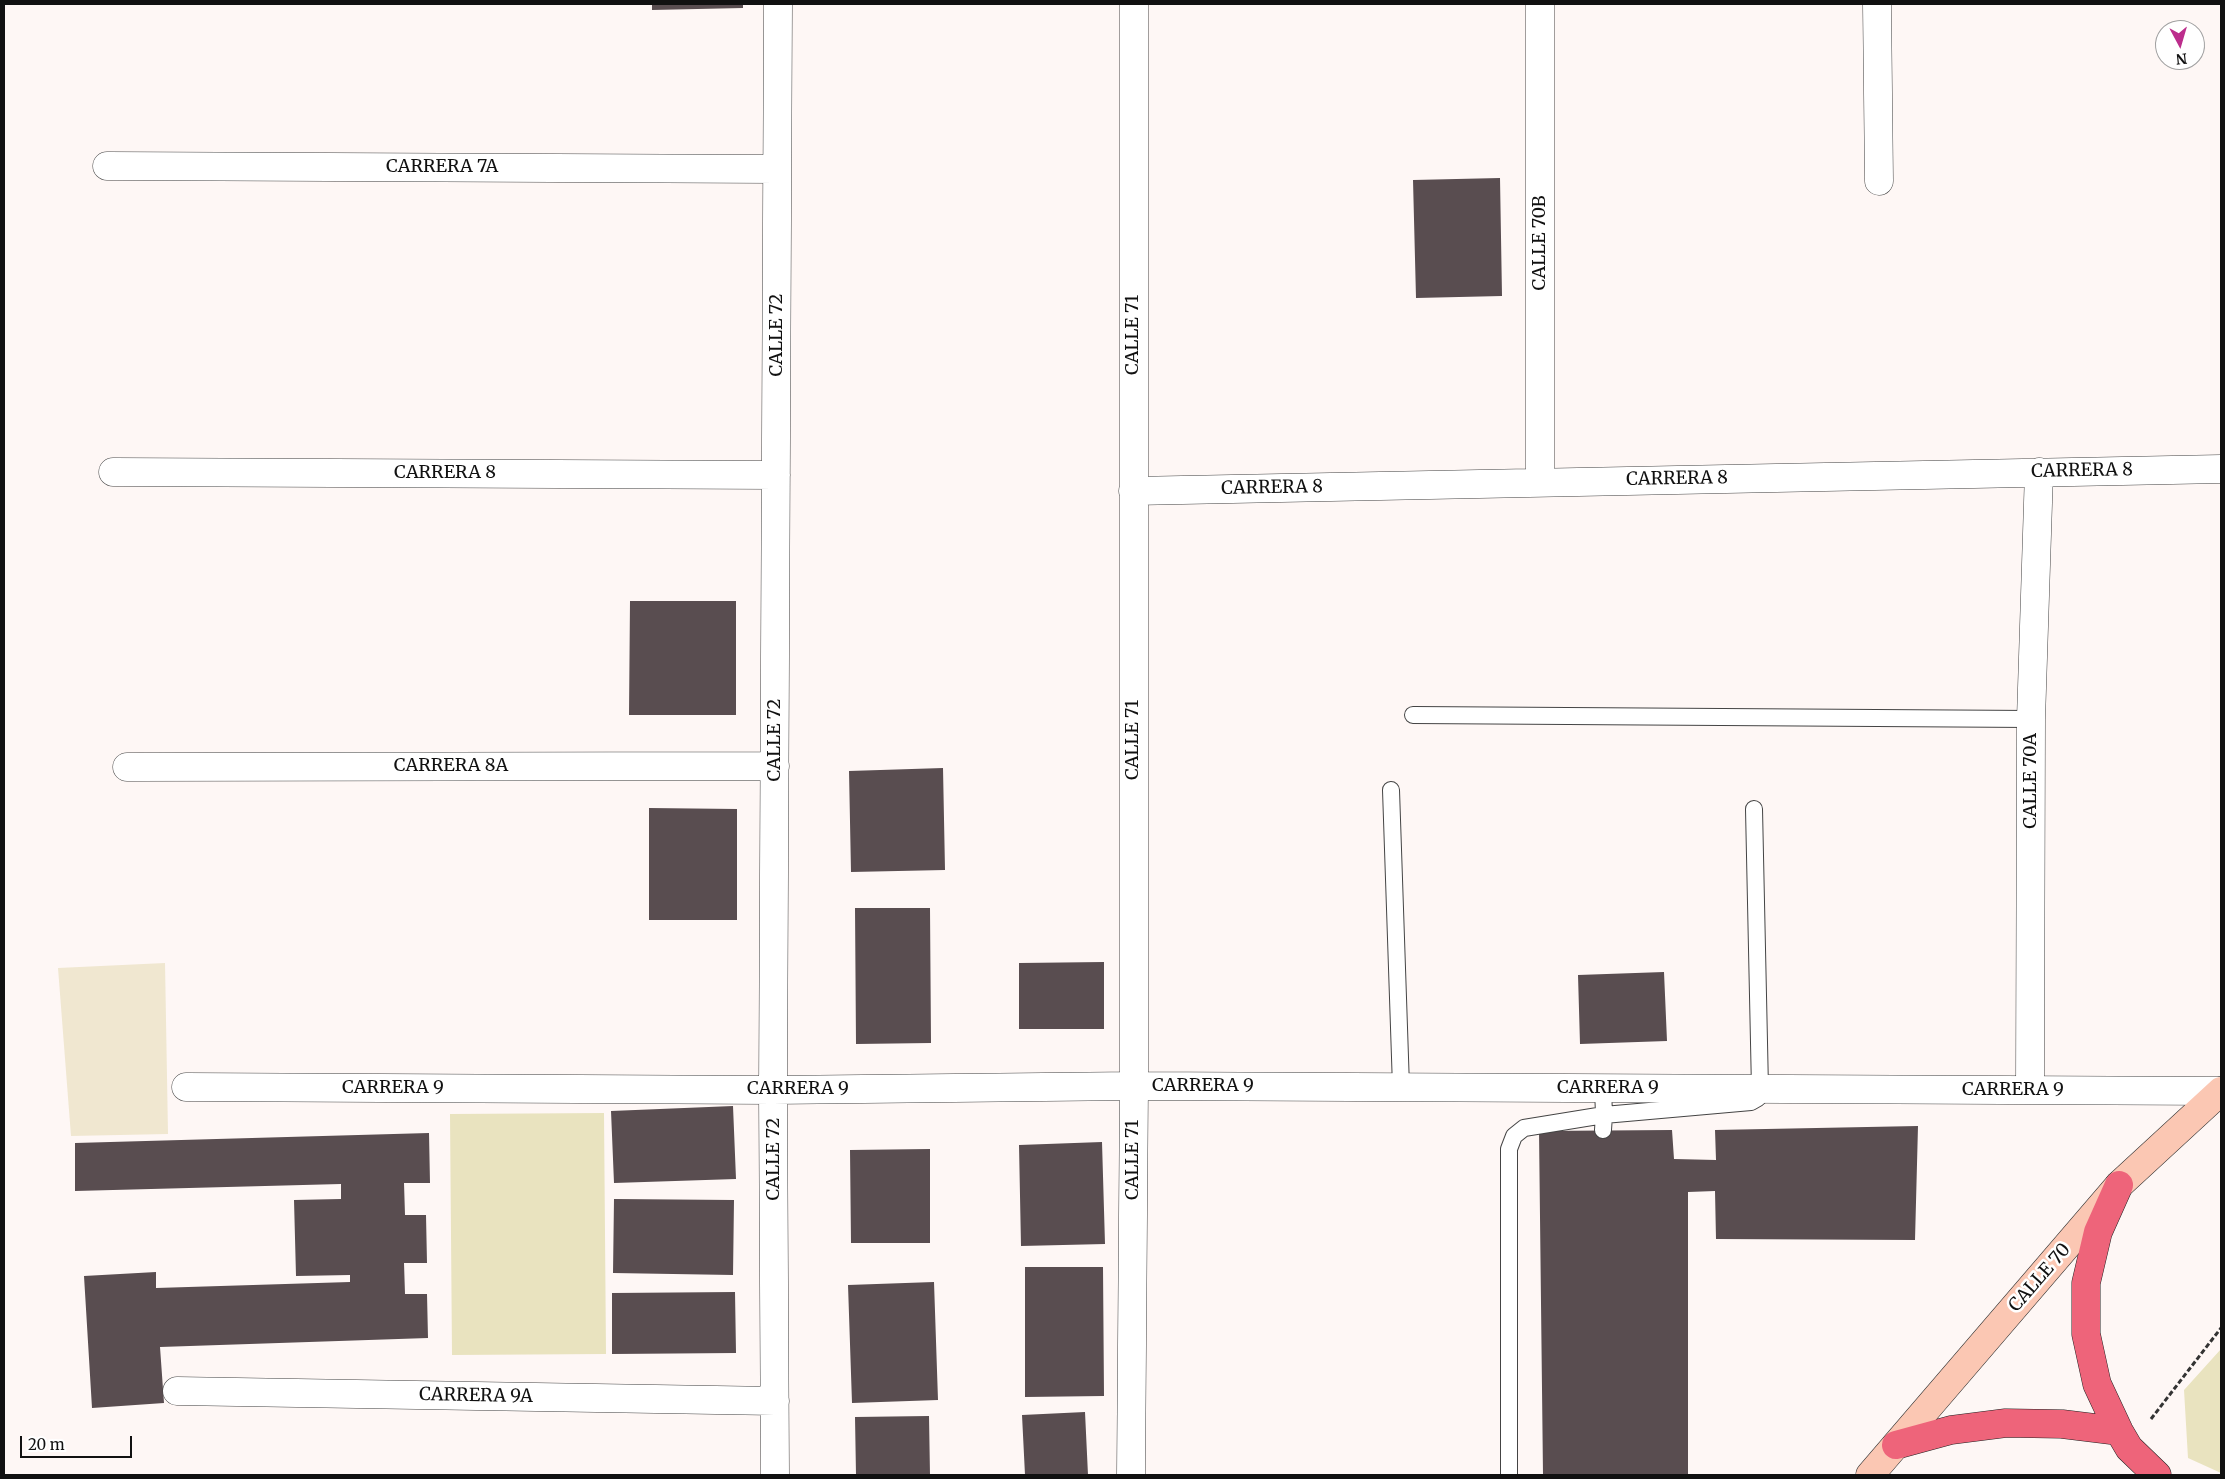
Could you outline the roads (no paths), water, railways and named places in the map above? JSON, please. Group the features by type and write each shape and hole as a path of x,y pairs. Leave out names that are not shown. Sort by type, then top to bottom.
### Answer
{"highway":[{"path":"2119,1185 2098,1232 2086,1283 2086,1334 2097,1384 2124,1440 2157,1475"},
{"path":"1896,1445 1951,1430 2006,1423 2062,1424 2124,1440"}],"main road":[{"name":"CALLE 70","path":"1870,1475 2119,1185 2221,1091"}],"street":[{"name":"CALLE 72","path":"775,1475 773,1090 778,4"},
{"name":"CALLE 71","path":"1131,1475 1134,1086 1134,4"},
{"name":"CALLE 70B","path":"1540,4 1540,482"},
{"path":"1878,4 1880,181"},
{"name":"CARRERA 7A","path":"107,166 777,169"},
{"name":"CARRERA 8","path":"1133,491 2221,469"},
{"name":"CARRERA 8","path":"113,472 776,475"},
{"name":"CALLE 70A","path":"2030,1090 2031,719 2039,472"},
{"name":"CARRERA 8A","path":"127,767 775,766"},
{"name":"CARRERA 9","path":"186,1087 773,1090 1134,1086 2221,1091"},
{"name":"CARRERA 9A","path":"176,1392 775,1401"}],"lane":[{"path":"1413,715 2031,719"},
{"path":"1391,790 1401,1087"},
{"path":"1509,1475 1509,1149 1514,1136 1524,1128 1603,1123 1751,1102 1758,1098 1760,1089 1754,809"},
{"path":"1603,1088 1603,1123"}]}
